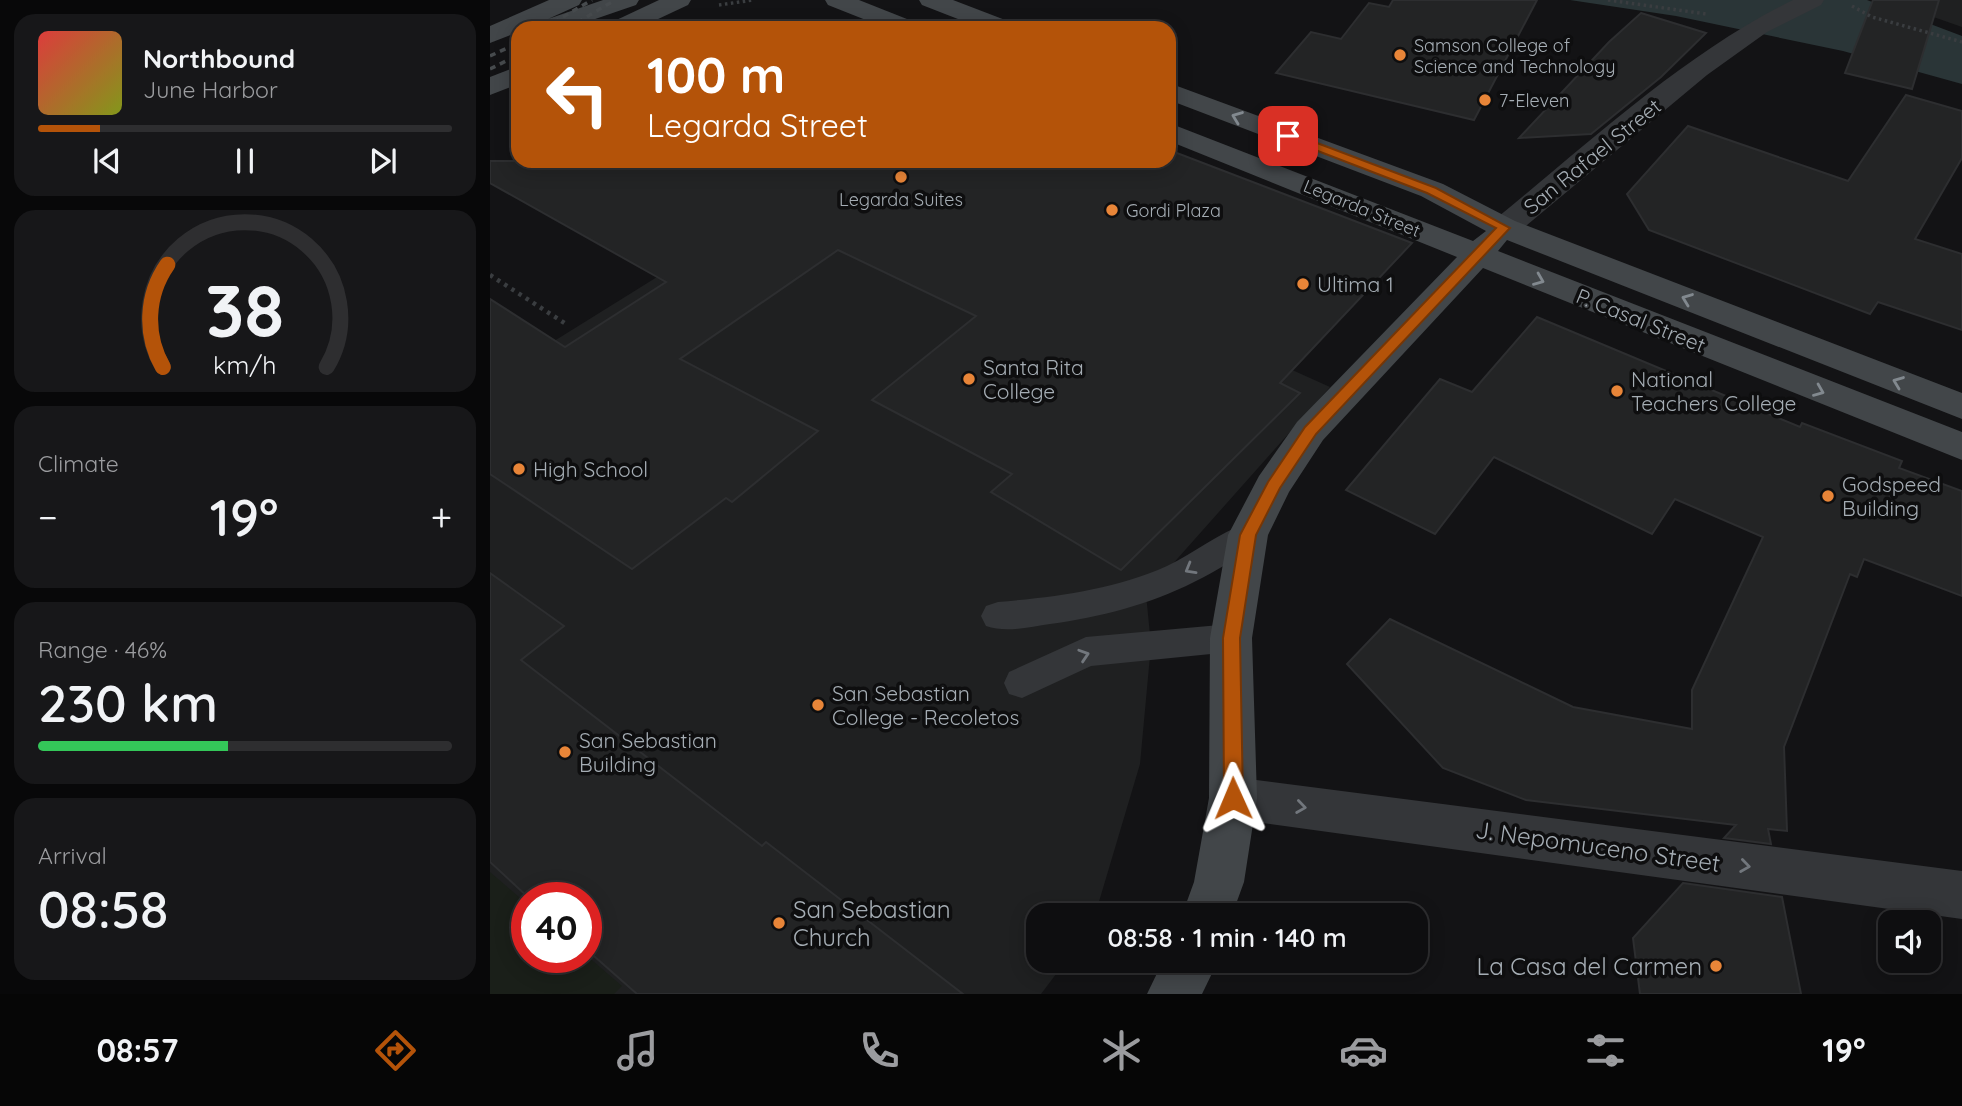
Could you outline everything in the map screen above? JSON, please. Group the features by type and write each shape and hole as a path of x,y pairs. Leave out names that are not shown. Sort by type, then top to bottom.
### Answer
{"main road":[{"path":"522,21 570,0"},
{"path":"566,21 627,0"},
{"path":"634,21 679,0"},
{"path":"837,0 890,21"},
{"path":"930,0 986,21"},
{"path":"490,35 511,26"},
{"path":"490,53 511,43"},
{"path":"490,87 511,77"},
{"name":"Legarda Street","path":"1176,94 1432,190 1504,228"},
{"name":"Legarda Street","path":"1176,134 1476,255"},
{"name":"San Rafael Street","path":"1212,903 1219,882 1233,798 1231,638 1248,535 1273,486 1310,431 1504,228"},
{"name":"P. Casal Street","path":"1504,228 1962,407"},
{"name":"P. Casal Street","path":"1476,255 1962,447"},
{"path":"1173,994 1185,973"}],"street":[{"name":"San Rafael Street","path":"1504,228 1698,69 1748,34 1812,0"},
{"name":"J. Nepomuceno Street","path":"1233,798 1962,895"}],"lane":[{"path":"998,616 1064,611 1127,595 1174,578 1248,535"},
{"path":"1022,682 1086,652 1231,638"}],"path":[{"path":"1608,0 1717,16"},
{"path":"1872,17 1962,42"},
{"path":"490,275 566,324"}],"shaded area":[{"path":"1570,0 1867,0 1962,36 1962,84 1843,51 1676,16"},
{"path":"1885,0 1962,0 1962,27"},
{"name":"San Sebastian College - Recoletos","path":"832,168 844,168 1330,387 1146,594 1151,645 1140,764 1099,903 1026,903 1026,973 1057,973 1041,994 490,994 490,381"},
{"path":"490,872 511,890 511,973 602,973 602,969 622,986 614,994 490,994"}],"building":[{"name":"Samson College of Science and Technology","path":"1393,0 1537,0 1474,120 1276,73 1311,32 1341,39 1369,3 1389,7"},
{"path":"1873,0 1939,0 1912,89 1845,73"},
{"path":"1641,13 1706,33 1661,77 1591,134 1519,138 1609,42"},
{"path":"1906,95 1962,111 1962,158 1915,239 1962,254 1962,330 1878,302 1870,314 1649,230 1627,194 1688,126 1848,181"},
{"path":"1176,153 1412,243 1280,383 1300,393 1121,570 991,492 1012,474 872,400 976,316 838,250 680,359 818,431 732,502 726,498 632,569 490,474 490,299 565,347 666,282 490,183 490,161 511,161 511,168 1176,168"},
{"path":"1537,317 1800,427 1802,423 1902,461 1899,468 1962,491 1962,596 1864,559 1857,577 1850,574 1784,747 1787,831 1768,829 1771,844 1724,838 1736,825 1526,800 1443,768 1347,664 1390,619 1573,707 1692,729 1692,690 1763,537 1675,499 1652,534 1494,457 1435,534 1346,490 1440,379 1472,392"},
{"name":"San Sebastian Building","path":"490,573 564,626 521,660 762,846 766,842 963,994 637,994 602,963 602,882 512,882 490,862"},
{"name":"La Casa del Carmen","path":"1683,883 1782,897 1801,994 1640,994 1633,938"}],"railway":[{"path":"556,21 592,0"},
{"path":"580,21 615,0"},
{"path":"490,56 511,46"},
{"path":"490,69 511,58"}],"place":[{"name":"Samson College of Science and Technology","path":"1400,55"},
{"name":"7-Eleven","path":"1485,100"},
{"name":"Legarda Suites","path":"901,177"},
{"name":"Gordi Plaza","path":"1112,210"},
{"name":"Ultima 1","path":"1303,284"},
{"name":"Santa Rita College","path":"969,379"},
{"name":"National Teachers College","path":"1617,391"},
{"name":"High School","path":"519,469"},
{"name":"Godspeed Building","path":"1828,496"},
{"name":"San Sebastian College - Recoletos","path":"818,705"},
{"name":"San Sebastian Building","path":"565,752"},
{"name":"San Sebastian Church","path":"779,923"},
{"name":"La Casa del Carmen","path":"1716,966"}],"route":[{"path":"1233,798 1231,638 1248,535 1273,486 1310,431 1504,228 1432,190 1288,136"}]}
